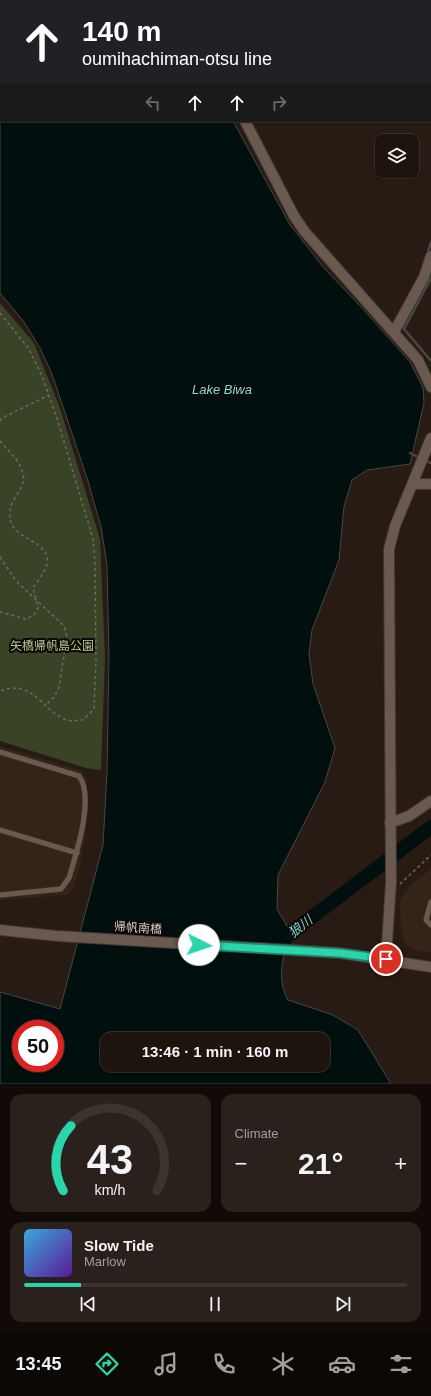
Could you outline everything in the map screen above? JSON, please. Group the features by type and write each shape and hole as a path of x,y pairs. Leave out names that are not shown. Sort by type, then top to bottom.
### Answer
{"street":[{"path":"246,122 294,216 305,232 418,360 431,387"},
{"path":"394,332 421,283 431,256"},
{"path":"386,959 391,886 390,549 395,526 431,438"},
{"path":"413,484 431,484"},
{"path":"390,823 410,816 431,801"},
{"name":"帰帆南橋","path":"0,930 57,936 361,955 431,967"}],"lane":[{"path":"0,752 79,776 83,782 84,803 83,832 69,878 61,889 0,895"},
{"path":"0,830 77,853"},
{"path":"431,902 426,920 431,925"}],"path":[{"path":"0,313 29,349 49,395 93,538 95,562 96,660 94,709 89,716 83,720 66,720 23,689 13,688 0,691"},
{"path":"0,421 2,418 49,395"},
{"path":"0,441 17,461 24,480 12,503 9,514 11,524 17,532 40,547 46,553 48,560 46,568 34,588 38,608 34,615 26,619 0,612"},
{"path":"0,557 16,581 35,597 64,626 67,637 59,687 54,697 47,705"},
{"path":"391,886 431,855"}],"shaded area":[{"path":"0,746 82,771 87,781 86,828 81,862 74,887 68,895 0,900"},
{"path":"431,869 431,953 416,950 406,945 401,931 400,902 410,886"}],"green space":[{"name":"矢橋帰帆島公園","path":"0,303 34,343 60,408 100,539 105,658 101,770 86,768 0,741"}],"water":[{"name":"Lake Biwa","path":"0,122 234,122 290,225 324,268 410,362 423,388 424,403 410,464 367,470 352,480 344,506 339,560 312,630 309,654 313,684 335,748 325,782 278,875 277,909 291,933 285,949 282,966 282,984 288,1000 333,1015 358,1030 391,1084 0,1084 0,992 60,1009 103,845 107,773 109,657 107,565 101,527 88,481 52,374 40,348 24,322 0,293"}],"waterway":[{"path":"427,255 431,242"},
{"path":"431,278 404,329 431,361"},
{"path":"410,453 420,458"},
{"path":"424,460 431,463"},
{"name":"狼川","path":"278,945 291,933 431,827"}],"route":[{"path":"199,945 340,953 386,959"}]}
